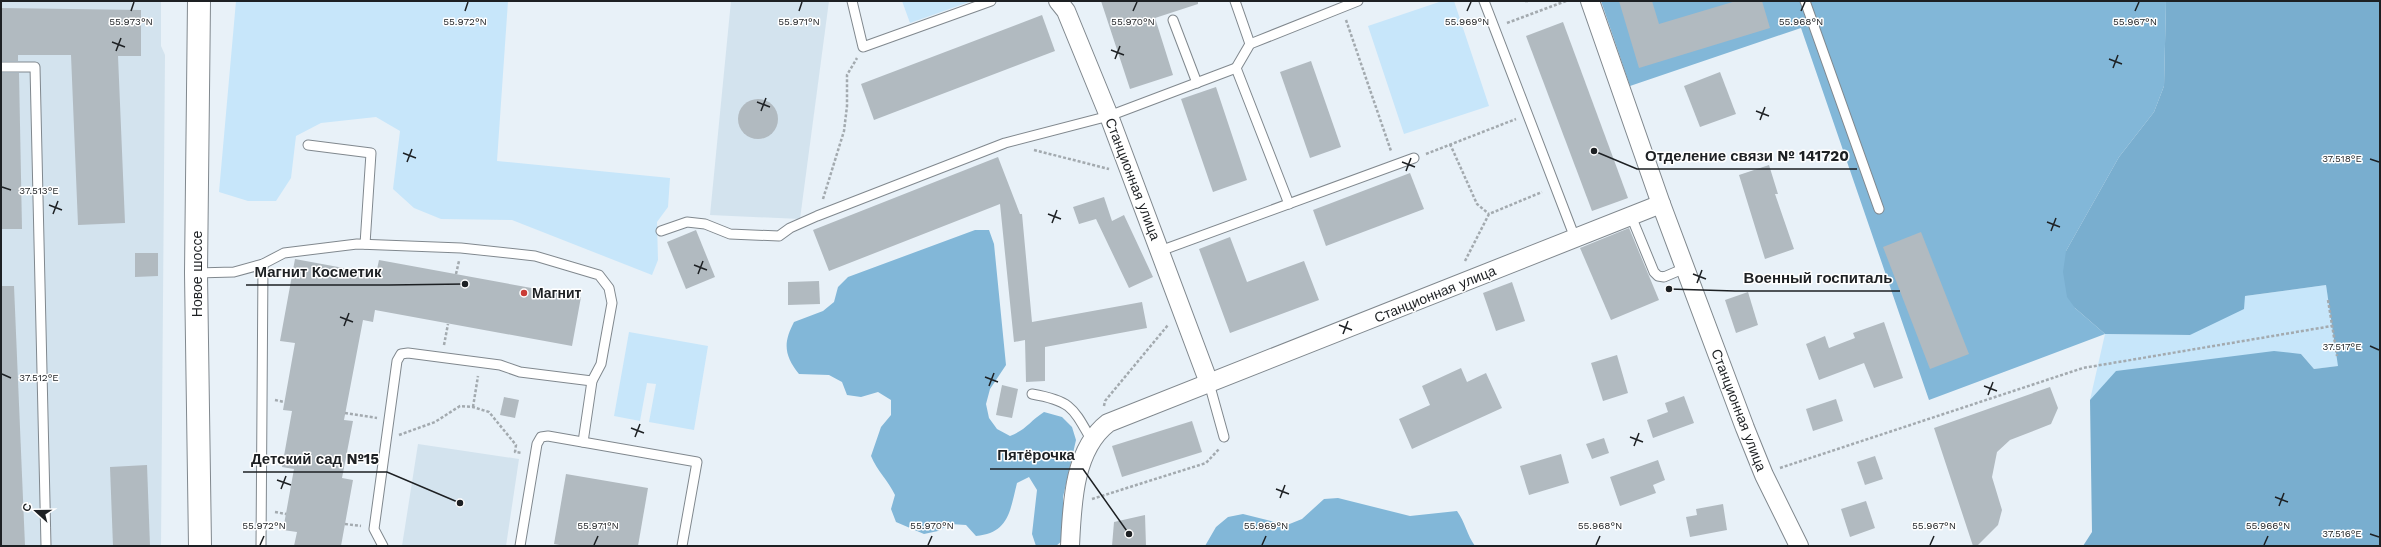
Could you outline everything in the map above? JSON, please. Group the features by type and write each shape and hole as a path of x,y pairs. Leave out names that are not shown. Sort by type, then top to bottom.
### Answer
{"street":[{"name":"Новое шоссе","path":"199,1 196,273 200,546"},
{"name":"Станционная улица","path":"1058,1 1066,10 1109,116 1209,383"},
{"name":"Станционная улица","path":"1590,1 1661,204 1764,475 1799,546"},
{"name":"Станционная улица","path":"1106,415 1209,383 1661,204"},
{"path":"1070,546 1073,504 1081,466 1106,415"}],"lane":[{"path":"852,1 863,47 991,1"},
{"path":"1235,1 1250,44"},
{"path":"661,231 687,222 705,224 730,234 779,236 790,228 817,216 1005,143 1109,116 1236,68 1250,44 1358,1"},
{"path":"1484,1 1495,27 1526,115 1574,238"},
{"path":"1805,1 1879,209"},
{"path":"1173,20 1197,83"},
{"path":"1,68 35,67 46,546"},
{"path":"1236,68 1289,204"},
{"path":"308,144 371,153 365,244"},
{"path":"1160,251 1414,158"},
{"path":"1631,216 1654,272 1658,276 1664,276 1685,268"},
{"path":"196,273 234,272 263,264 284,253 318,248 365,244 461,248 535,256 598,275 609,288 612,303 601,364 592,381 583,442"},
{"path":"261,546 263,264"},
{"path":"383,546 374,529 397,361 401,354 408,352 480,362 500,365 520,372 592,381"},
{"path":"1209,383 1224,437"},
{"path":"1032,394 1053,398 1073,409 1092,441"},
{"path":"520,546 537,444 541,437 548,436 698,462 682,546"}],"path":[{"path":"1525,1 1530,1"},
{"path":"1495,27 1566,1"},
{"path":"1342,8 1396,165"},
{"path":"817,216 834,167 844,131 847,106 847,75 863,47"},
{"path":"1414,158 1526,115"},
{"path":"1005,143 1130,174"},
{"path":"1450,144 1476,204 1489,214"},
{"path":"1452,287 1489,214 1554,188"},
{"path":"2328,300 2337,356"},
{"path":"1106,415 1105,401 1181,309"},
{"path":"442,357 448,324"},
{"path":"1764,475 2083,368 2332,326"},
{"path":"473,407 480,362"},
{"path":"387,436 402,435 429,425 460,406 473,407 489,412 516,445 515,452 535,455"},
{"path":"345,413 389,421"},
{"path":"1090,500 1206,463 1219,449 1224,437"}],"shaded area":[{"path":"1,1 161,1 161,46 165,55 161,546 1,546"},
{"path":"236,1 508,1 497,161 670,178 668,207 657,222 658,260 652,275 512,220 441,219 414,208 393,189 400,131 376,117 321,123 296,136 291,178 276,201 248,201 219,192"},
{"path":"731,1 829,1 800,219 710,215"},
{"path":"902,1 972,1 910,23"},
{"path":"1442,1 1454,1 1489,106 1404,134 1368,26"},
{"path":"1601,1 2166,1 2164,86 2154,112 2119,157 2066,251 2075,308 2105,334 1929,400 1801,28 1630,86"},
{"path":"2166,1 2380,1 2380,546 2083,546 2092,532 2090,400 2116,371 2274,351 2301,354 2314,369 2338,366 2326,285 2245,296 2244,309 2190,335 2105,334 2075,308 2067,297 2063,272 2066,251 2119,157 2154,112 2164,86"},
{"path":"975,230 989,230 994,244 1006,365 990,389 986,404 989,418 997,429 1010,436 1020,431 1044,412 1062,417 1072,427 1076,440 1063,497 1063,540 1056,546 1036,546 1032,534 1037,490 1029,477 1017,483 1010,511 1002,525 987,534 976,536 966,525 950,524 938,531 924,534 896,522 891,509 895,495 871,456 881,427 891,415 891,400 878,392 861,397 847,395 842,382 829,375 799,374 790,361 788,355 788,336 794,322 823,311 834,302 838,287 848,277"},
{"path":"2326,285 2339,366 2314,369 2301,354 2090,400 2105,334 2190,335 2245,296"},
{"path":"629,332 708,346 694,430 649,422 656,384 647,383 640,421 614,416"},
{"path":"418,444 519,459 506,546 402,546"},
{"path":"1338,498 1410,516 1457,511 1475,546 1205,546 1216,527 1228,517 1243,514 1287,525 1302,519 1324,499"}],"building":[{"path":"1101,1 1198,1 1198,4 1155,18 1173,75 1130,89"},
{"path":"1619,1 1652,1 1659,24 1736,1 1762,1 1770,28 1639,68"},
{"path":"1,8 141,10 141,56 118,56 125,223 78,225 71,55 18,55 18,61 1,61"},
{"path":"1042,15 1055,51 874,120 861,84"},
{"path":"1563,22 1628,198 1592,211 1526,36"},
{"path":"1311,61 1341,147 1310,158 1280,72"},
{"path":"1720,72 1736,114 1700,127 1684,86"},
{"path":"1,73 19,73 22,229 1,229"},
{"path":"1216,87 1247,180 1213,192 1181,99"},
{"path":"754,99 762,99 769,102 775,108 778,119 775,130 769,136 762,139 754,139 747,136 741,130 738,123 738,115 741,108 747,102"},
{"path":"998,157 1020,214 1022,214 1032,322 1142,302 1147,328 1045,347 1045,381 1026,382 1025,340 1014,342 1000,204 829,271 813,230"},
{"path":"1769,165 1778,194 1775,194 1794,249 1765,259 1739,175"},
{"path":"1410,173 1424,209 1326,246 1313,210"},
{"path":"1104,197 1112,221 1124,215 1153,277 1129,288 1096,219 1079,224 1073,207"},
{"path":"1629,228 1659,300 1611,320 1580,248"},
{"path":"696,230 715,277 686,289 667,242"},
{"path":"1921,232 1969,354 1930,369 1883,247"},
{"path":"1230,237 1247,282 1304,261 1319,300 1230,333 1199,249"},
{"path":"135,253 158,253 158,276 135,277"},
{"path":"295,259 376,274 379,260 581,297 572,346 375,310 373,322 363,320 344,420 353,421 342,478 353,480 341,546 294,546 297,532 283,530 294,469 282,467 292,411 283,410 295,343 280,341"},
{"path":"819,281 820,304 788,305 788,282"},
{"path":"1512,282 1525,321 1496,331 1483,293"},
{"path":"1,286 14,286 25,546 1,546"},
{"path":"1748,292 1758,325 1736,333 1725,300"},
{"path":"1884,322 1903,378 1874,388 1864,363 1819,380 1806,344 1825,336 1829,348 1855,338 1853,333"},
{"path":"1617,355 1628,393 1603,401 1591,363"},
{"path":"1461,368 1467,382 1486,373 1502,408 1412,449 1399,419 1430,405 1422,386"},
{"path":"1002,385 1018,389 1012,418 996,415"},
{"path":"2050,387 2058,408 2051,424 2010,440 1997,452 1992,477 2002,510 1998,525 1977,546 1973,546 1934,428"},
{"path":"1684,396 1694,423 1653,438 1647,420 1668,412 1665,403"},
{"path":"504,397 519,400 515,418 500,415"},
{"path":"1836,399 1843,421 1813,431 1806,409"},
{"path":"1192,421 1202,452 1122,477 1112,446"},
{"path":"1604,438 1609,453 1592,459 1586,444"},
{"path":"1561,454 1569,483 1529,495 1520,466"},
{"path":"1875,456 1883,479 1865,485 1857,462"},
{"path":"1658,460 1665,480 1653,485 1656,493 1620,506 1610,477"},
{"path":"147,465 150,546 113,546 110,467"},
{"path":"566,474 648,488 638,546 565,546 554,544"},
{"path":"1866,501 1875,528 1850,537 1841,509"},
{"path":"1723,504 1727,530 1690,537 1686,517 1697,515 1696,509"},
{"path":"1145,515 1146,546 1112,546 1114,522"}],"place":[{"name":"Отделение связи № 141720","path":"1594,151"},
{"name":"Магнит Косметик","path":"465,284"},
{"name":"Военный госпиталь","path":"1669,289"},
{"name":"Магнит","path":"524,293"},
{"name":"Детский сад №15","path":"460,503"},
{"name":"Пятёрочка","path":"1129,534"}]}
